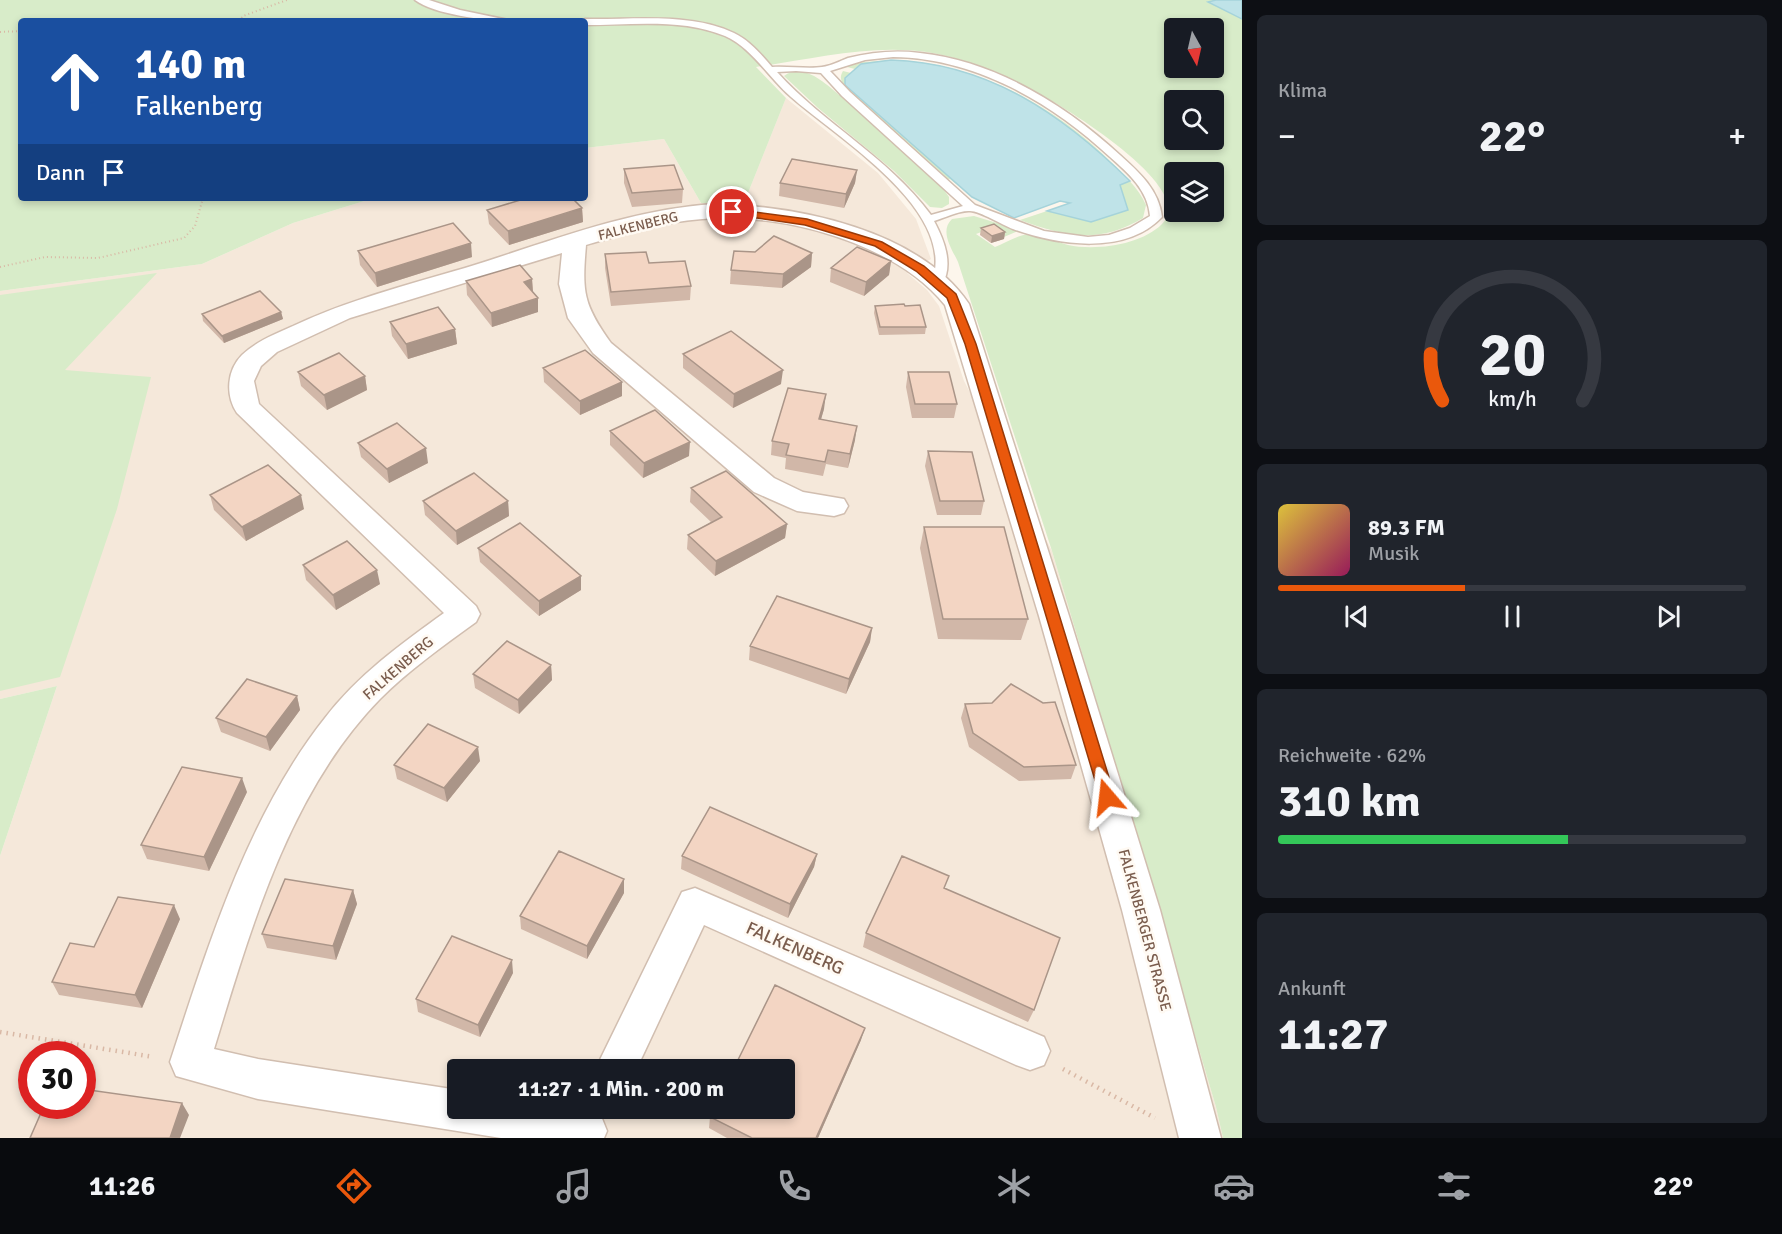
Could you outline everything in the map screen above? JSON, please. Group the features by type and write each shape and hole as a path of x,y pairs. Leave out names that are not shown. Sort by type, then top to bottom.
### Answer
{"street":[{"name":"FALKENBERG","path":"190,1062 215,982 266,851 303,777 336,729 368,691 465,614 246,407 241,381 250,362 268,347 341,313 629,225 716,211 748,213 807,222 858,236 898,255 938,282"},
{"path":"575,242 571,284 580,318 602,348 764,485 797,501 834,506"},
{"name":"FALKENBERGER STRASSE","path":"938,282 952,296 960,312 1047,593 1141,910 1200,1138"},
{"name":"FALKENBERG","path":"620,1059 695,904 1030,1051"},
{"path":"190,1062 258,1079 588,1126"}],"lane":[{"path":"420,0 458,12 491,18"},
{"path":"588,22 688,25 716,30 741,43 791,93 888,172 920,206 938,244 942,263 938,282"},
{"path":"768,70 796,68 824,70 847,60 893,54 935,58 983,73 1028,94 1067,117 1102,142 1147,186 1156,207 1156,217 1142,228 1121,237 1101,242 1080,241 1041,233 971,207 846,94 824,70"},
{"path":"928,219 971,207"}],"path":[{"path":"241,18 287,0"},
{"path":"0,32 18,31"},
{"path":"0,267 45,257 98,258 184,238 194,229 202,201"},
{"path":"0,1032 190,1062"},
{"path":"1030,1051 1162,1122"}],"shaded area":[{"path":"786,98 878,173 916,219 931,259 907,273 927,290 939,306 964,381 1052,551 1216,1107 1223,1138 0,1138 0,856 57,686 0,699 0,291 202,264 293,223 364,201 588,201 588,148 664,139 701,203 744,203"}],"green space":[{"path":"0,0 1216,0 1209,2 1242,19 1242,1138 1223,1138 1216,1107 1052,551 947,234 948,224 952,219 974,216 1020,230 1004,237 992,228 976,234 995,247 1016,237 1033,234 1079,247 1105,247 1142,237 1162,224 1164,219 1164,222 1224,222 1224,162 1164,162 1164,198 1160,188 1141,166 1116,144 1059,106 1010,79 939,54 905,50 862,51 756,67 786,98 744,203 701,203 664,139 588,148 588,18 18,18 18,201 364,201 293,223 202,264 0,291"},
{"path":"891,60 922,63 982,78 1038,105 1088,141 1130,182 1146,205 1143,218 1112,232 1097,235 1053,231 1020,220 1047,211 1091,222 1071,202 1060,201 1014,218 972,197 950,179 939,183 949,197 949,204 942,208 930,207 894,171 818,108 784,76 791,72 806,73 820,80 839,95 851,93 843,83 841,74 843,71 851,73 855,69 847,67 852,63"},
{"path":"157,273 65,370 151,377 117,509 60,677 0,691 0,295"},
{"path":"57,686 0,856 0,699"}],"water":[{"path":"1242,0 1242,19 1208,2"},
{"path":"891,60 927,63 992,82 1051,115 1105,157 1130,181 1120,185 1128,210 1091,222 1047,211 1070,203 1060,201 1014,218 972,197 845,85 845,78 861,64"}],"building":[{"path":"792,159 857,170 846,194 780,183"},
{"path":"674,165 683,189 632,193 624,169"},
{"path":"517,201 575,201 582,208 508,231 487,210"},
{"path":"453,223 471,243 375,273 358,251"},
{"path":"994,224 1005,232 992,236 981,228"},
{"path":"774,236 812,253 783,274 731,270 734,251 755,252"},
{"path":"857,247 891,261 866,282 831,268"},
{"path":"646,252 649,263 685,261 691,286 611,292 605,254"},
{"path":"520,265 532,279 524,282 538,298 491,313 466,281"},
{"path":"260,291 281,312 222,336 202,314"},
{"path":"904,304 905,306 920,305 926,327 880,327 875,306"},
{"path":"438,307 455,329 406,344 390,322"},
{"path":"731,331 783,370 734,394 683,354"},
{"path":"585,350 622,382 580,401 543,368"},
{"path":"339,353 365,376 324,395 298,372"},
{"path":"908,372 949,372 957,404 915,404"},
{"path":"788,388 826,394 819,419 857,426 850,454 828,450 825,462 786,455 789,444 772,441"},
{"path":"655,410 690,442 644,463 610,431"},
{"path":"397,423 426,448 387,469 358,443"},
{"path":"928,451 972,452 984,501 940,501"},
{"path":"268,465 301,495 242,527 210,495"},
{"path":"726,471 787,524 716,561 688,535 722,517 691,488"},
{"path":"474,473 508,501 456,531 423,501"},
{"path":"520,523 581,576 539,601 478,548"},
{"path":"924,527 1004,527 1028,619 943,619"},
{"path":"347,541 377,570 333,595 303,565"},
{"path":"777,596 872,628 849,679 750,646"},
{"path":"507,641 551,665 518,700 473,674"},
{"path":"247,679 297,696 266,737 216,718"},
{"path":"1011,684 1043,703 1055,702 1076,765 1024,767 973,733 965,704 992,703"},
{"path":"428,724 478,747 444,788 394,765"},
{"path":"182,767 242,778 204,857 141,845"},
{"path":"710,807 817,854 790,904 682,856"},
{"path":"559,851 624,879 587,946 520,916"},
{"path":"902,856 949,876 944,888 1060,938 1034,1010 866,933"},
{"path":"285,879 353,890 333,946 262,934"},
{"path":"118,897 174,905 135,995 52,982 70,943 94,947"},
{"path":"452,936 512,960 478,1025 416,999"},
{"path":"775,985 865,1028 816,1138 752,1138 714,1119 795,1119 795,1059 738,1059"},
{"path":"96,1091 182,1103 170,1138 30,1138 38,1119 96,1119"}],"route":[{"path":"732,212 807,222 879,244 920,269 947,289 952,296 960,312 970,344 1107,797"}]}
